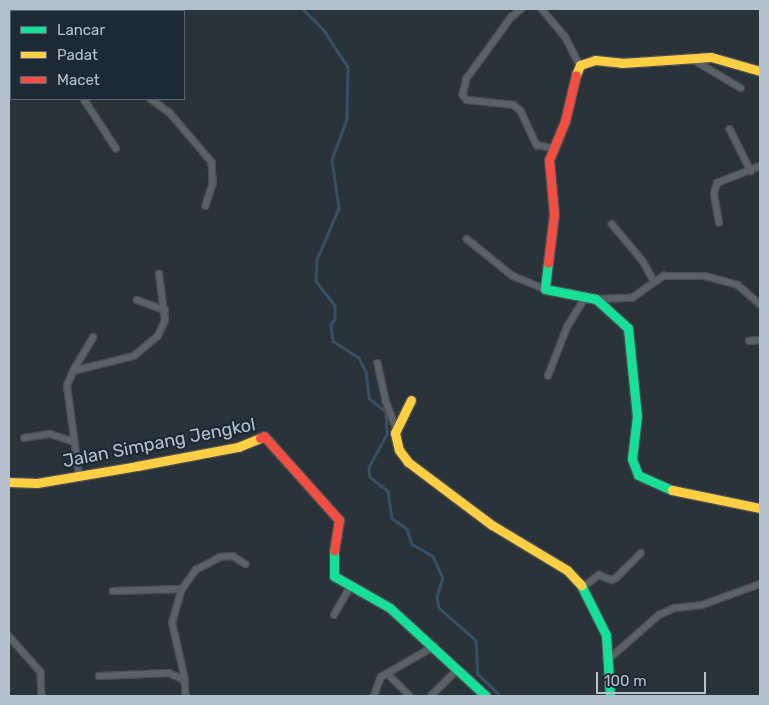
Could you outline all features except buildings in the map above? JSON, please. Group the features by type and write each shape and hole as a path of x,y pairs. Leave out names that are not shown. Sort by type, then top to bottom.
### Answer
{"street":[{"path":"522,9 512,17 467,79 463,95 467,100 514,105 521,111 537,145 552,148"},
{"path":"542,9 565,36 580,65"},
{"path":"545,289 554,220 548,166 552,148 565,120 572,83 580,65 595,60 641,62 688,57 727,60 760,71"},
{"path":"688,57 741,88"},
{"path":"85,100 116,148"},
{"path":"152,100 170,113 212,162 214,184 206,206"},
{"path":"730,129 751,171"},
{"path":"719,223 714,194 717,183 760,166"},
{"path":"612,224 643,261 654,281"},
{"path":"466,238 513,276 545,289 585,298 632,298 654,281 668,275 722,278 744,288 760,304"},
{"path":"73,371 90,365 130,358 143,351 161,331 165,310 159,274"},
{"path":"548,376 567,327 585,298"},
{"path":"596,299 629,331 637,416 632,459 638,475 651,483 679,492 760,508"},
{"path":"137,300 165,310"},
{"path":"79,476 67,386 73,371 93,338"},
{"path":"749,341 760,340"},
{"path":"378,363 386,402 396,428 399,450 414,466 492,525 568,570 584,586 600,614 610,658 610,696"},
{"path":"396,428 411,400"},
{"path":"24,438 50,434 74,442"},
{"name":"Jalan Simpang Jengkol","path":"9,482 37,483 79,476 238,447 264,436 320,495 339,520 332,569 334,576 390,608 435,646 485,696"},
{"path":"584,586 599,575 612,580 616,578 641,553"},
{"path":"186,696 185,680 172,624 182,589 196,570 220,557 233,556 246,564"},
{"path":"610,658 659,615 675,608 702,605 760,584"},
{"path":"334,615 351,586"},
{"path":"113,591 182,589"},
{"path":"9,636 41,672 42,696"},
{"path":"374,696 381,678 435,646"},
{"path":"432,696 458,669"},
{"path":"99,676 169,673 185,680"},
{"path":"388,674 410,696"}],"waterway":[{"path":"303,9 323,29 348,67 347,119 332,160 339,208 317,260 316,281 335,305 335,319 331,325 333,341 359,358 366,372 369,398 386,412 387,434 369,468 370,477 388,491 392,518 407,529 412,544 433,556 443,578 437,597 439,608 476,640 478,674 501,696"},
{"path":"540,696 547,696"}],"traffic: fast":[{"path":"548,263 545,289 596,299 628,328 637,416 632,459 638,475 672,490"},
{"path":"334,551 334,576 390,608 486,696"},
{"path":"581,585 606,635 610,696"}],"traffic: slow":[{"path":"576,75 580,65 595,60 622,63 711,57 760,71"},
{"path":"411,400 395,433 399,450 408,462 492,525 567,570 581,585"},
{"path":"9,482 37,483 137,466 238,447 260,438"},
{"path":"672,490 760,508"}],"traffic: jam":[{"path":"548,263 554,214 549,160 565,121 576,75"},
{"path":"260,438 264,436 339,520 334,551"}]}
